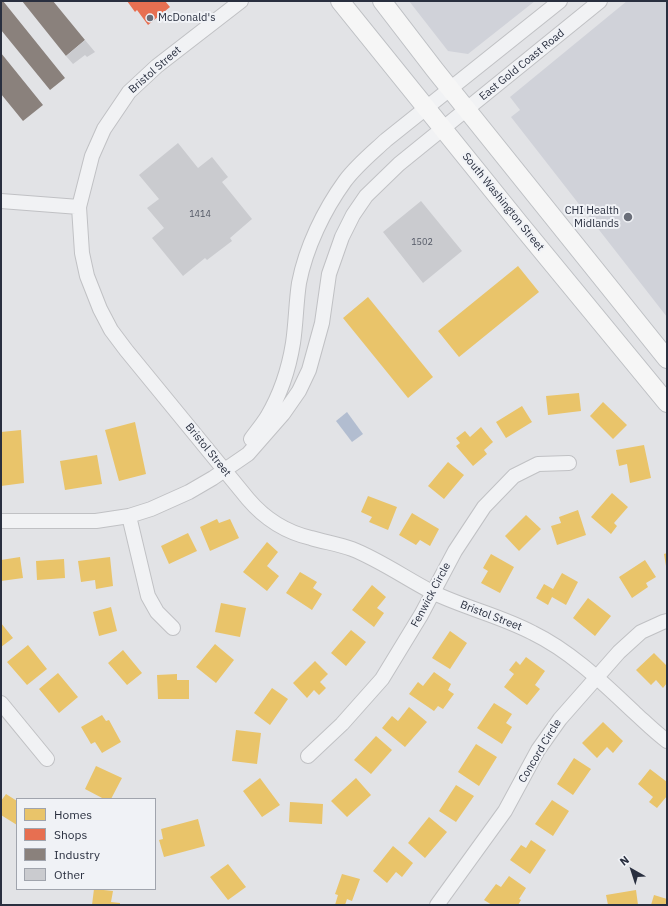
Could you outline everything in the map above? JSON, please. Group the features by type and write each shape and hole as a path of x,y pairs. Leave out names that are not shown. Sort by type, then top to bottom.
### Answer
{"main road":[{"name":"South Washington Street","path":"340,1 667,403"},
{"path":"369,1 392,29 408,34"},
{"path":"382,1 450,89 667,359"}],"street":[{"name":"Bristol Street","path":"241,1 157,66 129,92 104,129 92,156 79,207 82,253 87,276 108,325 126,350 257,510 279,526 310,538 351,549 374,559 432,592 463,606 533,632 560,647 596,677 667,741"},
{"path":"1,521 96,521 129,516 152,509 189,492 224,470 260,427 267,417 279,392 287,369 293,343 299,282 306,256 332,202 345,181 370,154 560,1"},
{"name":"East Gold Coast Road","path":"224,470 248,454 274,425 299,391 309,370 316,348 322,323 329,274 342,237 353,215 366,196 399,164 442,128 600,1"},
{"path":"1,201 79,207"},
{"name":"Fenwick Circle","path":"308,756 342,724 382,679 421,615 455,551 484,506 514,476 538,464 569,463"},
{"path":"129,516 148,596 157,612 173,628"},
{"name":"Concord Circle","path":"437,905 505,811 532,761 551,730 619,652 641,632 667,621"},
{"path":"1,703 47,759"}],"shaded area":[{"path":"409,1 535,1 468,54 448,51"},
{"name":"CHI Health Midlands","path":"627,1 667,1 667,317 511,117 520,110 510,97"}],"water":[{"path":"347,412 363,434 352,442 336,421"}],"building: Homes":[{"path":"518,266 539,292 459,357 438,331"},
{"path":"368,297 433,377 408,398 343,318"},
{"path":"579,393 581,411 548,415 546,396"},
{"path":"603,402 627,425 613,439 590,416"},
{"path":"522,406 532,422 506,438 496,422"},
{"path":"135,422 146,474 119,481 105,430"},
{"path":"481,427 493,442 484,450 487,454 473,466 456,446 460,443 456,438 465,431 470,437"},
{"path":"21,430 24,483 1,486 1,432"},
{"path":"644,445 651,478 630,483 627,464 619,466 616,450"},
{"path":"97,455 102,484 65,490 60,461"},
{"path":"448,462 464,475 444,499 428,486"},
{"path":"612,493 628,507 614,523 617,526 611,534 591,517"},
{"path":"368,496 397,507 388,530 369,522 372,517 361,512"},
{"path":"578,510 586,535 557,545 551,526 561,523 559,517"},
{"path":"412,513 439,529 430,546 420,540 416,545 399,535"},
{"path":"526,515 541,529 519,551 505,536"},
{"path":"217,519 219,523 230,519 239,538 210,551 200,527"},
{"path":"188,533 197,551 169,564 161,546"},
{"path":"267,542 278,552 267,566 279,576 267,591 243,572"},
{"path":"667,553 667,566 666,566 664,554"},
{"path":"491,554 514,567 500,593 481,583 488,571 483,568"},
{"path":"20,557 23,578 1,581 1,560"},
{"path":"110,557 113,586 96,589 95,580 81,582 78,561"},
{"path":"64,559 65,578 37,580 36,561"},
{"path":"645,560 656,577 646,583 648,587 632,598 619,577"},
{"path":"300,572 317,582 313,588 322,594 312,610 286,593"},
{"path":"562,573 578,582 566,605 552,597 548,605 536,598 544,584 553,589"},
{"path":"372,585 386,597 377,608 384,613 374,627 352,610"},
{"path":"588,598 611,616 595,636 573,618"},
{"path":"221,603 246,608 240,637 215,632"},
{"path":"111,607 117,631 99,636 93,612"},
{"path":"1,623 13,638 1,647"},
{"path":"351,630 366,642 346,666 331,653"},
{"path":"450,631 467,643 450,669 432,658"},
{"path":"215,644 234,660 216,683 196,667"},
{"path":"28,645 47,669 27,685 7,662"},
{"path":"123,650 142,673 127,685 108,663"},
{"path":"654,653 667,666 667,683 663,688 656,680 651,685 636,670"},
{"path":"526,657 545,671 535,685 540,689 527,705 504,687 514,674 509,670 516,661 520,665"},
{"path":"315,661 328,674 320,682 326,688 319,695 314,690 307,698 293,683"},
{"path":"434,672 451,684 448,690 454,694 443,709 438,706 434,711 409,694 418,682 423,686"},
{"path":"58,673 78,697 59,713 39,689"},
{"path":"177,674 177,680 189,680 189,699 158,699 157,675"},
{"path":"272,688 288,699 270,725 254,713"},
{"path":"494,703 512,714 506,723 512,727 502,744 477,728"},
{"path":"409,707 427,722 405,747 382,728 392,716 398,721"},
{"path":"102,715 106,721 109,720 121,742 102,753 95,742 91,744 81,727"},
{"path":"603,722 623,741 613,753 607,747 597,758 582,743"},
{"path":"236,730 261,733 257,764 232,761"},
{"path":"376,736 392,750 371,774 354,760"},
{"path":"476,744 497,757 479,786 458,772"},
{"path":"574,758 591,769 573,795 557,784"},
{"path":"96,766 122,778 112,798 102,798 85,789"},
{"path":"650,769 667,782 667,796 657,808 649,802 653,797 638,784"},
{"path":"260,778 280,805 262,817 243,791"},
{"path":"356,778 371,795 347,817 331,801"},
{"path":"456,785 474,796 456,822 439,811"},
{"path":"6,794 16,800 16,824 1,815 1,801"},
{"path":"552,800 569,811 553,836 535,824"},
{"path":"290,802 323,804 322,824 289,822"},
{"path":"429,817 447,832 425,858 408,843"},
{"path":"198,819 205,846 164,857 159,840 163,839 161,829"},
{"path":"531,840 546,850 530,874 510,860 521,845 526,848"},
{"path":"393,846 413,863 402,877 396,872 387,883 373,871"},
{"path":"228,864 246,887 228,900 210,877"},
{"path":"342,874 360,879 352,901 347,899 345,905 335,905 338,895 335,894"},
{"path":"509,876 526,888 519,899 521,900 518,905 492,905 484,900 496,884 501,887"},
{"path":"94,890 113,891 111,902 120,903 120,905 92,905"},
{"path":"636,890 638,905 608,905 606,895"},
{"path":"654,895 667,899 667,905 651,905"}],"building: Shops":[{"name":"McDonald's","path":"127,1 165,1 170,7 148,25 137,10 135,12"}],"building: Industry":[{"path":"1,1 3,1 65,78 50,90 1,30"},
{"path":"22,1 53,1 85,40 66,56"},
{"path":"1,53 43,105 23,121 1,94"}],"building: Other":[{"path":"85,40 95,52 87,57 85,55 73,64 66,56"},
{"path":"178,143 198,168 212,157 228,177 222,182 252,219 230,238 232,241 207,260 205,258 183,276 152,238 164,228 147,208 159,199 139,175"},
{"path":"421,201 462,251 423,283 383,232"}],"place":[{"name":"McDonald's","path":"150,18"},
{"name":"CHI Health Midlands","path":"628,217"}]}
